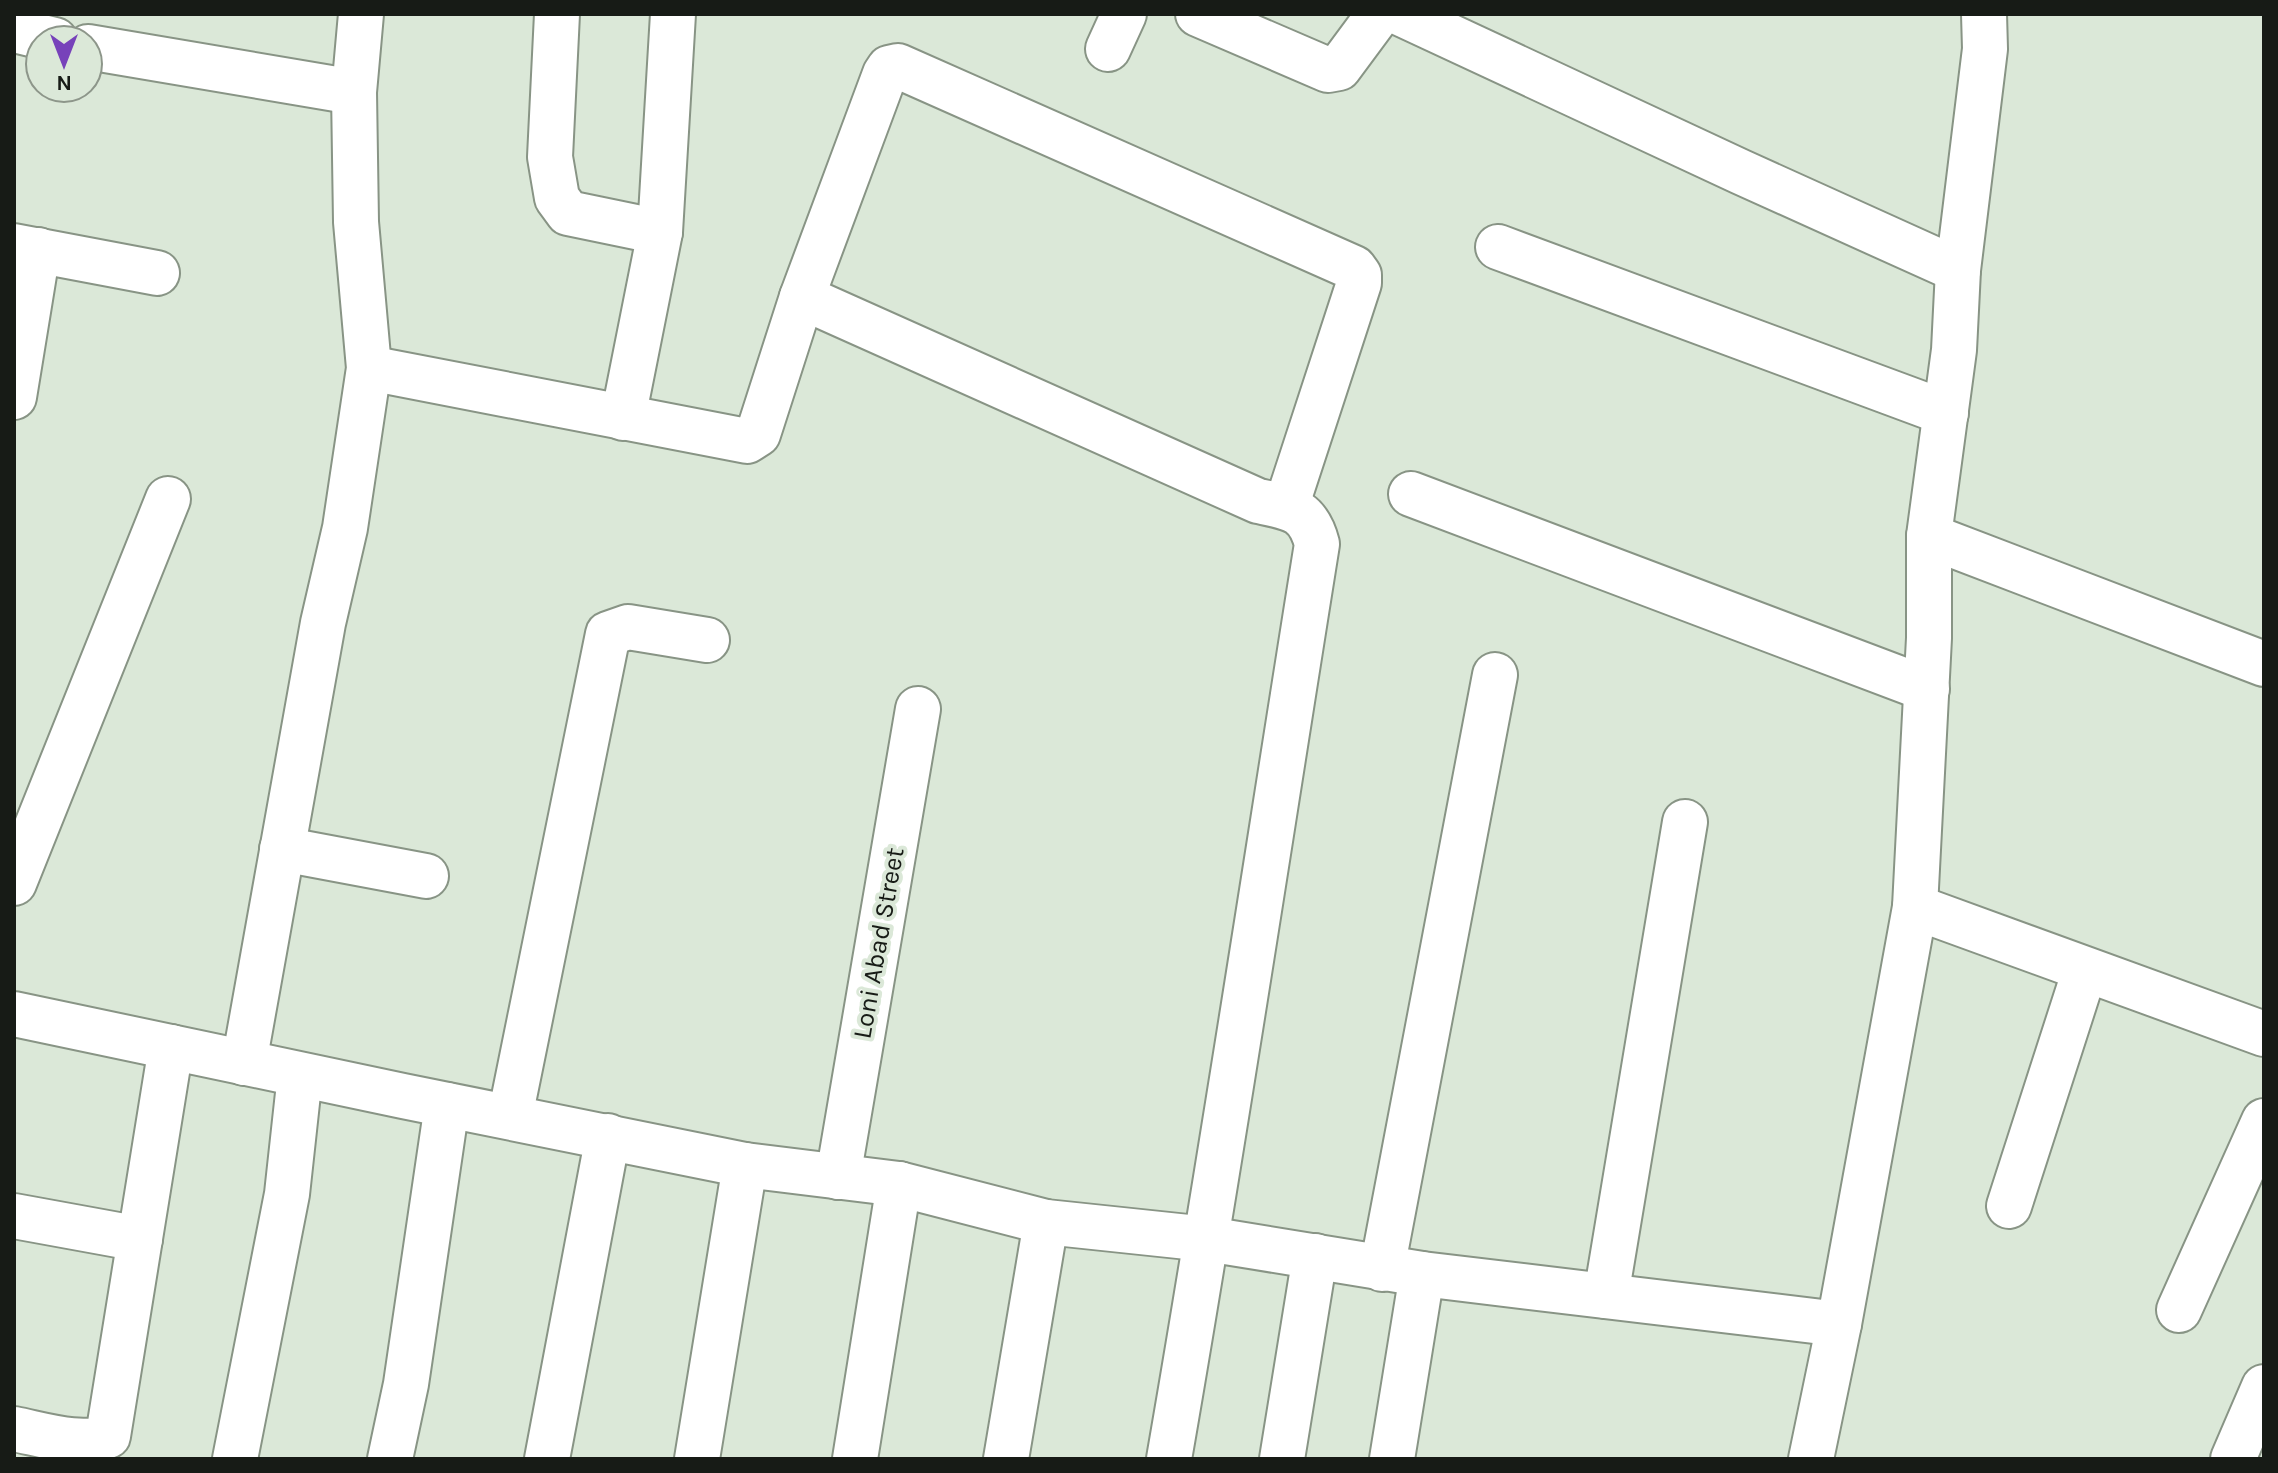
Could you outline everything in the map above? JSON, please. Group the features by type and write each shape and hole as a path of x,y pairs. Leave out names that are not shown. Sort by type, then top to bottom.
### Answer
{"street":[{"path":"244,1063 323,623 345,528 369,368 356,222 354,92 361,14"},
{"path":"557,14 550,157 557,198 568,213 660,232"},
{"path":"623,418 660,232 673,14"},
{"path":"1198,14 1328,70 1339,68 1379,14"},
{"path":"1402,14 1958,270"},
{"path":"1821,1455 1839,1324 1915,907 1929,638 1929,536 1954,350 1958,270 1985,49 1984,14"},
{"path":"104,50 354,92"},
{"path":"369,368 747,441 753,439 758,434 802,297 885,74 889,68 898,66 1354,268 1359,275 1359,283 1286,507"},
{"path":"1498,247 1946,413"},
{"path":"15,381 26,248 157,273"},
{"path":"802,297 1258,501 1286,507 1304,515 1312,527 1317,544 1169,1459"},
{"path":"1411,494 1927,689"},
{"path":"14,883 168,499"},
{"path":"1929,536 2264,664"},
{"path":"510,1117 608,634 628,627 707,640"},
{"path":"1392,1459 1402,1272 1495,675"},
{"name":"Loni Abad Street","path":"838,1177 918,709"},
{"path":"1606,1296 1685,822"},
{"path":"282,849 426,876"},
{"path":"1915,907 2085,970 2261,1023"},
{"path":"2009,1206 2085,970"},
{"path":"14,1014 745,1165 899,1184 1046,1222 1207,1239 1402,1272 1839,1324"},
{"path":"14,1429 82,1442 108,1436 171,1047"},
{"path":"235,1459 287,1194 300,1075"},
{"path":"390,1459 406,1384 447,1105"},
{"path":"2179,1310 2264,1121"},
{"path":"547,1459 608,1136"},
{"path":"697,1459 745,1165"},
{"path":"855,1459 899,1184"},
{"path":"14,1216 140,1239"},
{"path":"1006,1459 1046,1222"},
{"path":"1282,1459 1315,1256"},
{"path":"2233,1459 2264,1387"}]}
